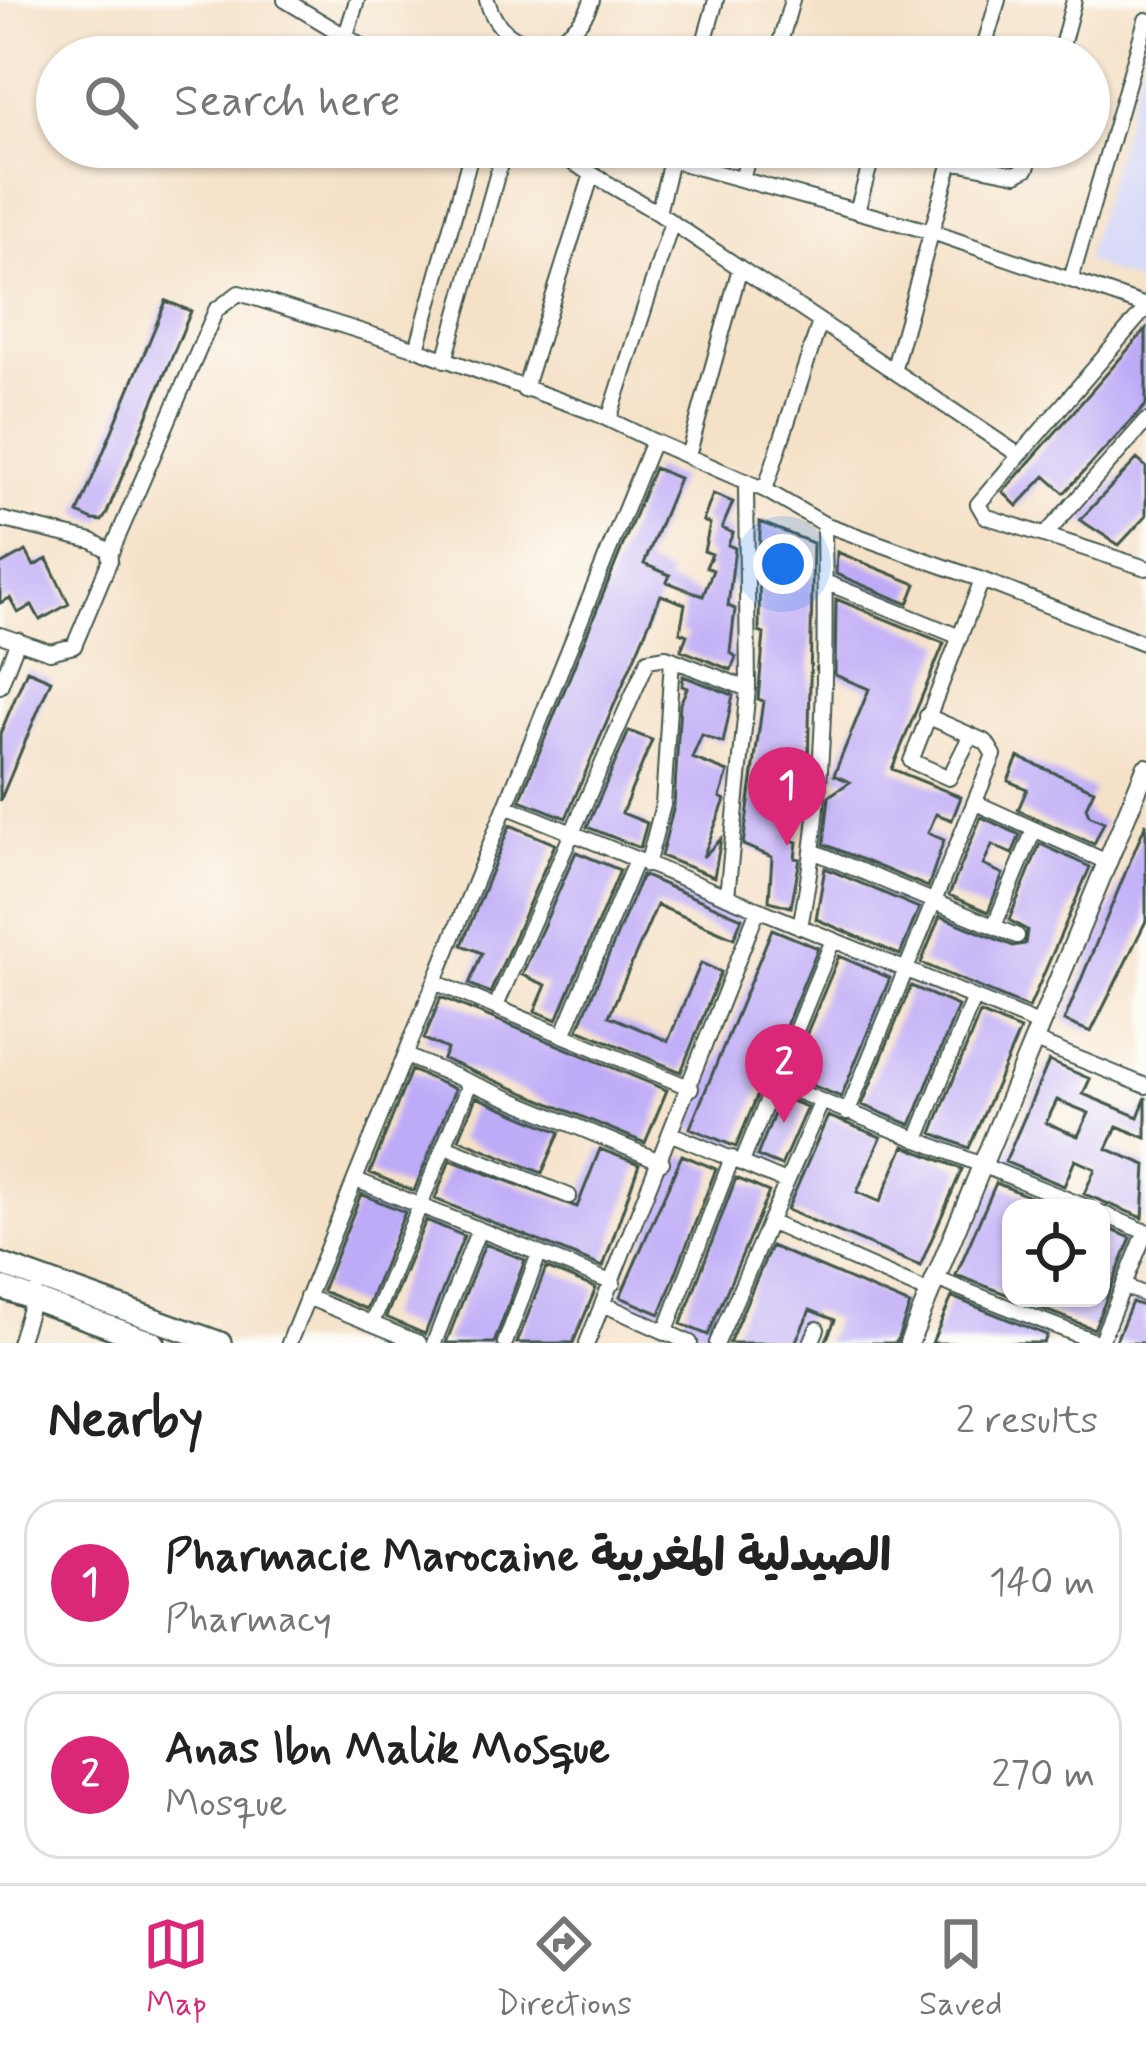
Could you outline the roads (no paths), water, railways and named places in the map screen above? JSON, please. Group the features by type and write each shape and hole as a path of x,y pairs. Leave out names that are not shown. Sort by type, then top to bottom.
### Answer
{"main road":[{"path":"0,1264 154,1343"},
{"path":"0,1287 37,1287"},
{"path":"120,1327 220,1343"}],"street":[{"path":"286,0 342,36"},
{"path":"346,36 357,0"},
{"path":"487,0 509,36"},
{"path":"567,36 578,28 592,0"},
{"path":"706,36 716,0"},
{"path":"782,36 792,0"},
{"path":"987,36 998,0"},
{"path":"1065,36 1074,0"},
{"path":"1110,145 1146,20"},
{"path":"417,350 467,168"},
{"path":"445,360 499,168"},
{"path":"582,168 665,217 1016,453"},
{"path":"610,419 665,217 671,168"},
{"path":"713,168 1072,276 1146,307 982,493 979,511 1146,568"},
{"path":"742,179 745,168"},
{"path":"857,211 869,168"},
{"path":"893,371 949,168"},
{"path":"997,168 1016,174 1027,168"},
{"path":"1072,276 1103,168"},
{"path":"524,390 592,174"},
{"path":"688,456 740,268"},
{"path":"0,634 50,652 74,646 221,301 239,293 610,419 765,490 824,524 1146,644"},
{"path":"765,490 820,322"},
{"path":"1047,533 1146,421"},
{"path":"289,1343 653,441"},
{"path":"727,896 748,689 746,481"},
{"path":"0,518 92,541 110,555"},
{"path":"800,927 814,852 827,687 824,524"},
{"path":"971,735 954,772 944,778 911,761 982,580"},
{"path":"825,582 960,637"},
{"path":"0,686 18,640"},
{"path":"496,1006 642,668 653,657 672,659 748,689"},
{"path":"564,1033 663,805 672,659"},
{"path":"847,1113 994,755 989,744 927,716"},
{"path":"909,1343 1146,768"},
{"path":"976,803 1107,862"},
{"path":"506,806 973,999 1146,1086"},
{"path":"994,926 1034,830"},
{"path":"814,852 1017,936"},
{"path":"587,1343 758,909"},
{"path":"665,1333 737,1160 776,1083 833,940"},
{"path":"437,983 691,1088"},
{"path":"917,1140 973,999"},
{"path":"406,1056 662,1162"},
{"path":"776,1083 1066,1199"},
{"path":"372,1323 469,1085"},
{"path":"717,1343 821,1103"},
{"path":"672,1134 786,1181"},
{"path":"445,1146 569,1196"},
{"path":"356,1180 613,1283"},
{"path":"1029,1307 1100,1343 1146,1232 1110,1217"},
{"path":"769,1222 933,1286 1002,1300"},
{"path":"434,1343 479,1229"},
{"path":"505,1343 538,1254"},
{"path":"1124,1286 1146,1295"},
{"path":"19,1343 37,1287"},
{"path":"308,1297 418,1343"},
{"path":"603,1304 690,1343"}],"place":[{"name":"Pharmacie Marocaine الصيدلية المغربية","path":"787,846"},
{"name":"Anas Ibn Malik Mosque","path":"784,1123"}]}
